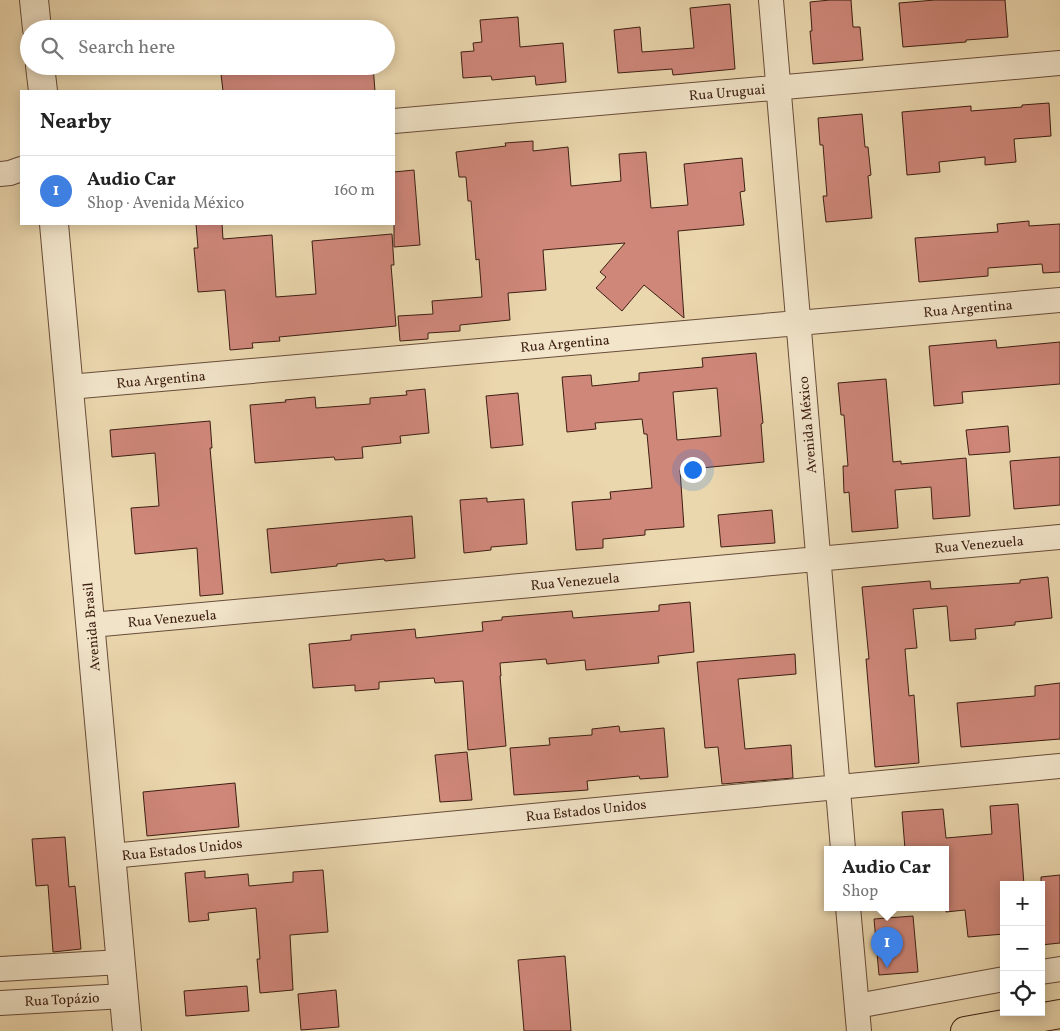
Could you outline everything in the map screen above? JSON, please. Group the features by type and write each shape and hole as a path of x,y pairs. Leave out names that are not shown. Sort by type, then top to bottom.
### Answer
{"main road":[{"path":"965,1031 1060,1014"}],"street":[{"path":"34,0 36,20"},
{"name":"Avenida México","path":"771,0 843,846"},
{"name":"Rua Uruguai","path":"395,121 1060,63"},
{"path":"41,75 42,90"},
{"path":"0,174 20,169"},
{"name":"Avenida Brasil","path":"54,225 127,1031"},
{"name":"Rua Argentina","path":"69,387 1060,300"},
{"name":"Rua Venezuela","path":"91,625 1060,537"},
{"name":"Rua Estados Unidos","path":"111,856 1060,766"},
{"path":"848,911 859,1031"},
{"path":"0,969 121,962"},
{"path":"1045,971 1060,968"},
{"path":"857,1006 1000,980"},
{"name":"Rua Topázio","path":"0,1003 124,996"}],"building":[{"path":"851,0 853,27 860,27 863,60 813,64 810,2"},
{"path":"935,0 1005,0 1008,37 903,47 899,3"},
{"path":"730,4 735,69 673,75 672,69 618,73 614,30 640,27 642,52 694,48 690,8"},
{"path":"518,17 520,47 563,43 566,82 536,85 535,76 492,80 491,76 463,78 461,52 474,51 473,43 482,42 480,20"},
{"path":"221,75 374,75 375,90 223,90"},
{"path":"1049,103 1051,136 1014,139 1016,162 985,165 985,157 939,162 940,172 907,175 902,112 971,106 971,111"},
{"path":"862,114 865,147 868,147 871,175 868,176 872,218 826,222 823,196 827,196 823,145 820,145 818,118"},
{"path":"533,141 533,151 568,147 571,186 621,181 619,154 646,152 651,208 688,205 684,164 742,158 745,191 740,192 744,225 678,231 684,318 644,285 622,311 596,288 606,277 600,272 625,243 543,250 546,290 508,293 510,320 460,325 460,331 428,333 428,339 400,341 398,316 433,314 432,301 482,297 479,259 476,260 471,201 468,201 466,177 459,177 456,152 506,146 505,143"},
{"path":"414,170 420,245 394,247 395,172"},
{"path":"1029,221 1029,226 1060,224 1060,272 1043,273 1042,264 988,268 988,276 919,282 915,238 998,232 997,224"},
{"path":"196,225 222,225 223,239 272,235 276,297 316,294 312,241 392,234 394,265 391,265 396,326 279,337 280,341 252,343 253,348 230,350 225,290 198,292 194,248 198,248"},
{"path":"996,340 997,348 1060,342 1060,384 962,392 963,403 934,406 929,346"},
{"path":"756,353 763,423 761,424 764,462 680,470 684,527 645,530 645,535 603,539 603,548 576,550 572,502 611,499 610,492 652,488 647,434 644,434 642,419 595,423 596,429 567,432 562,377 591,375 592,386 639,381 639,373 703,367 702,358","holes":["717,388 721,436 677,440 673,392"]},
{"path":"886,379 893,462 901,461 901,464 966,458 970,516 933,519 931,487 895,490 898,528 852,532 849,492 844,493 843,466 848,466 844,415 841,415 838,383"},
{"path":"425,389 429,433 400,436 401,443 362,447 363,458 335,460 334,457 255,463 250,405 315,397 316,408 370,404 370,398 407,395 406,391"},
{"path":"518,393 523,445 491,448 486,396"},
{"path":"210,421 212,448 210,448 223,594 200,596 197,548 135,554 131,508 159,506 155,453 112,457 110,430"},
{"path":"1008,426 1010,452 969,455 966,430"},
{"path":"1060,457 1060,505 1014,509 1010,461"},
{"path":"487,498 487,502 524,499 527,544 491,547 491,550 464,553 460,500"},
{"path":"772,510 775,543 721,547 718,515"},
{"path":"412,516 415,558 385,561 384,559 271,573 267,529"},
{"path":"1048,577 1052,618 1015,622 1015,625 975,629 976,639 950,641 947,606 913,609 917,648 905,649 909,696 914,695 919,763 875,767 866,659 869,659 862,587 930,581 931,589 1020,583 1020,580"},
{"path":"690,602 694,652 658,656 659,663 586,670 585,660 547,664 546,659 500,663 506,746 468,750 463,681 435,683 434,678 379,682 379,689 355,691 355,685 313,688 309,644 351,640 351,635 415,629 416,638 483,631 482,622 502,620 502,617 572,611 573,618 659,611 659,605"},
{"path":"795,654 796,674 738,679 745,749 791,745 793,778 722,784 718,747 705,748 697,662"},
{"path":"1060,683 1060,739 961,747 957,703 1035,696 1035,686"},
{"path":"619,726 620,732 664,728 668,777 640,779 639,776 587,781 588,790 514,795 510,748 550,745 549,738 592,735 592,729"},
{"path":"467,752 472,800 440,802 435,755"},
{"path":"235,783 239,827 147,836 143,792"},
{"path":"1018,804 1024,881 1000,881 1000,934 968,937 965,910 946,912 949,911 949,846 905,846 902,812 943,809 946,838 992,834 990,806"},
{"path":"65,837 69,887 75,886 81,949 53,952 48,885 36,886 32,839"},
{"path":"323,870 328,932 290,935 293,990 260,993 257,959 260,959 256,908 208,913 209,920 189,922 185,873 205,871 205,878 248,874 249,886 293,882 293,872"},
{"path":"1060,875 1060,943 1045,945 1045,881 1041,881 1041,877"},
{"path":"913,916 918,972 879,975 874,919"},
{"path":"565,956 571,1031 524,1031 518,960"},
{"path":"247,986 249,1011 186,1016 184,991"},
{"path":"336,990 339,1027 301,1030 298,994"}],"place":[{"name":"Audio Car","path":"887,968"}]}
